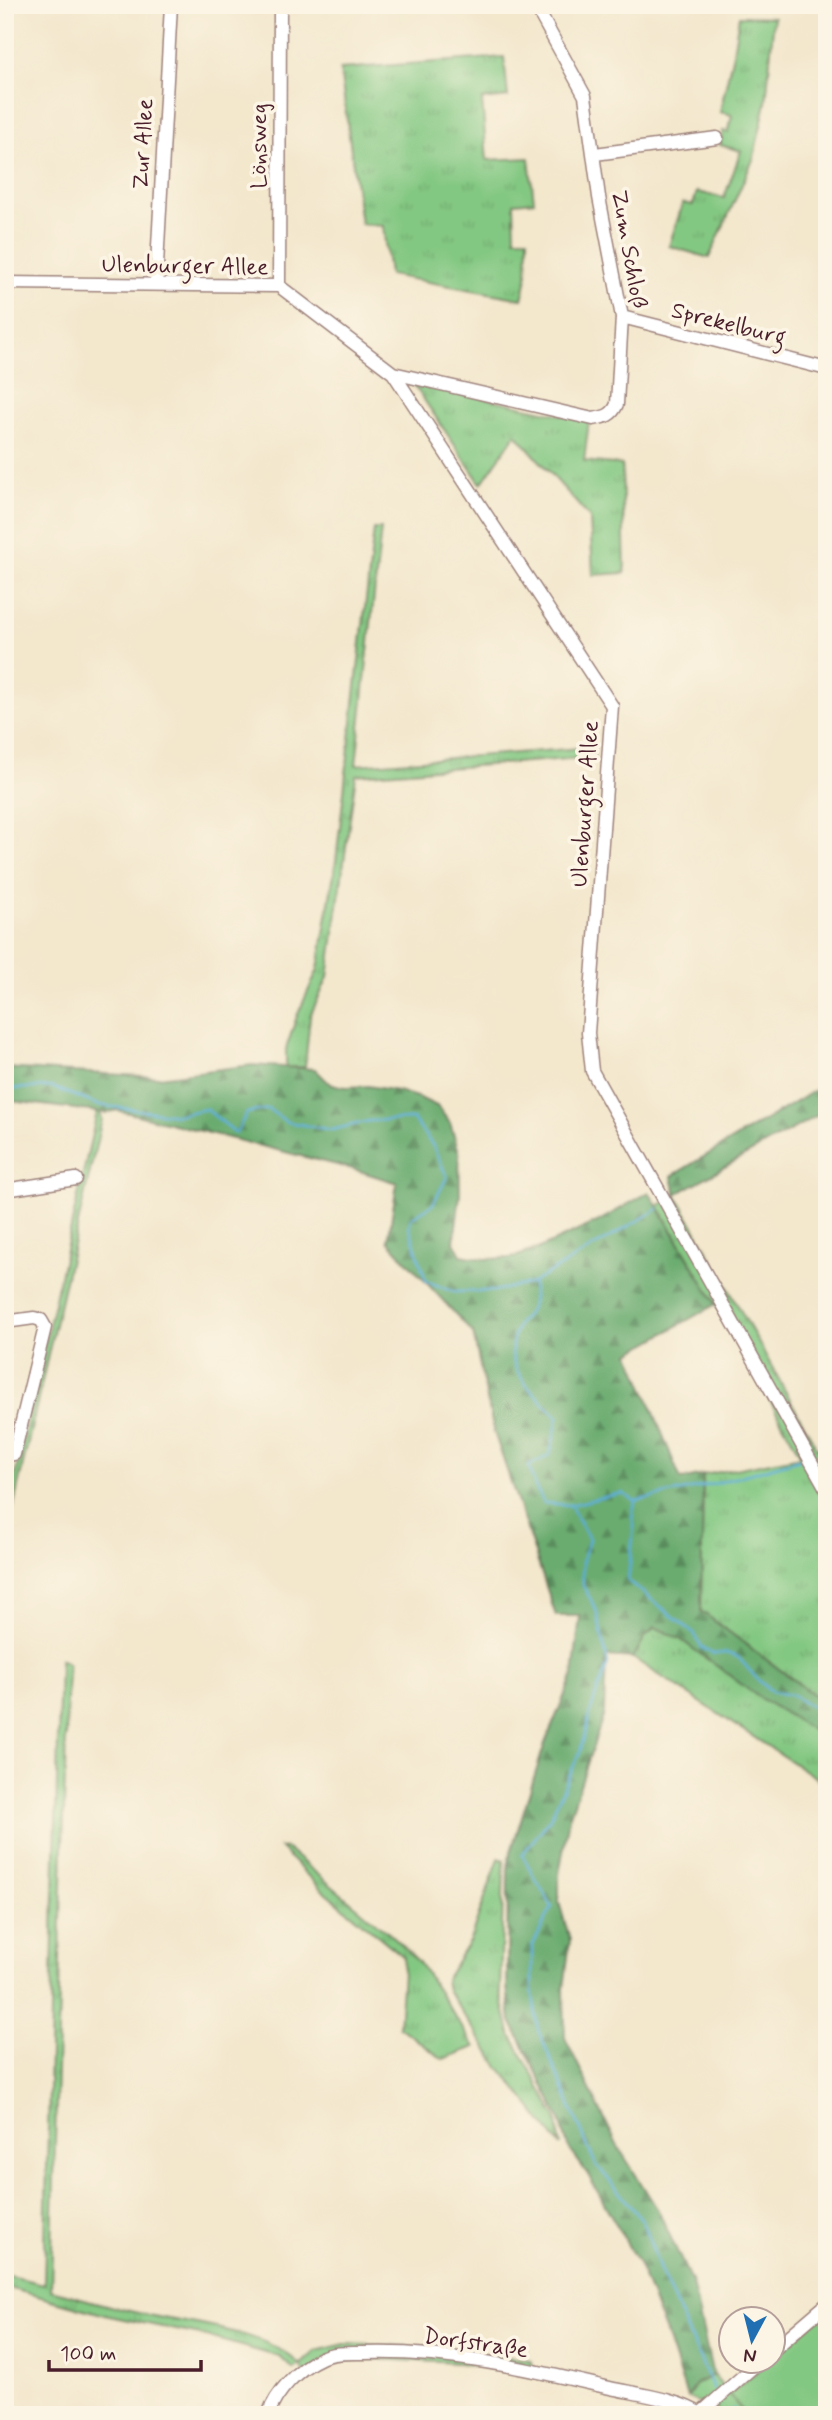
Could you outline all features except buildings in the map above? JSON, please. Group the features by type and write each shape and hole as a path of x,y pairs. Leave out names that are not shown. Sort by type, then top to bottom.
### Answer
{"street":[{"name":"Zur Allee","path":"156,285 170,5"},
{"name":"Lönsweg","path":"279,286 280,5"},
{"name":"Zum Schloß","path":"393,373 593,419 607,416 617,404 622,317 599,197 585,96 535,5"},
{"path":"595,154 717,138"},
{"name":"Ulenburger Allee","path":"5,283 279,286 393,373 612,706 588,1033 592,1070 827,1490"},
{"name":"Sprekelburg","path":"622,317 827,369"},
{"path":"5,1190 76,1179"},
{"path":"5,1322 34,1318 41,1320 45,1327 14,1454 5,1456"},
{"path":"786,2339 827,2304"},
{"name":"Dorfstraße","path":"268,2415 275,2398 300,2372 323,2357 375,2353 439,2355 501,2364 646,2396 686,2406 701,2414"},
{"path":"701,2414 746,2374"}],"green space":[{"path":"739,16 774,17 766,103 753,160 709,258 669,246 683,203 693,205 697,192 724,198 741,151 720,145 723,131 728,132 732,115 720,112"},
{"path":"504,57 508,97 482,100 487,160 529,158 534,201 514,203 515,238 528,238 527,278 522,299 389,275 383,226 361,224 340,69"},
{"path":"412,382 589,421 584,461 622,465 625,573 593,575 590,518 516,434 481,484"},
{"path":"374,529 381,529 356,765 594,747 594,757 356,775 328,977 310,1016 305,1067 286,1067 286,1049 318,969 336,861"},
{"path":"252,1065 315,1069 328,1082 336,1085 398,1091 437,1106 450,1123 459,1152 460,1195 454,1242 461,1255 485,1259 511,1258 597,1222 649,1192 716,1304 630,1353 681,1480 703,1475 701,1611 827,1705 827,1739 760,1698 680,1639 655,1627 645,1637 633,1658 606,1656 604,1714 569,1818 559,1874 559,1902 570,1940 564,1989 565,2038 617,2145 658,2210 692,2283 713,2375 697,2383 687,2397 666,2333 638,2263 587,2173 568,2147 559,2117 511,2021 507,1987 508,1861 545,1743 573,1675 580,1616 556,1616 494,1432 473,1333 388,1241 397,1183 353,1169 117,1110 106,1113 11,1101 5,1103 5,1068 159,1077"},
{"path":"827,1083 827,1110 676,1194 672,1176"},
{"path":"827,1083 827,1110 676,1194 672,1176"},
{"path":"97,1112 100,1112 102,1119 5,1543 5,1520"},
{"path":"676,1194 817,1448 827,1445 827,1705 701,1611 703,1475 801,1456 658,1206"},
{"path":"655,1627 680,1639 760,1698 827,1739 827,1785 633,1658 645,1637"},
{"path":"60,1659 68,1663 51,2290 124,2310 245,2335 285,2353 300,2365 293,2369 280,2357 205,2336 109,2316 5,2287 5,2275 44,2284"},
{"path":"280,1848 287,1849 391,1935 418,1961 475,2047 443,2059 399,2027 404,1957 319,1887"},
{"path":"499,1858 504,1860 500,1990 510,2033 556,2117 561,2146 497,2064 447,1990 445,1980 470,1940"},
{"path":"827,2311 827,2415 746,2415 729,2395 754,2374 786,2374 786,2347"},
{"path":"345,2344 430,2347 530,2360 539,2377 460,2363 346,2360 322,2364 306,2374 300,2365 316,2351"},
{"path":"713,2375 746,2415 714,2415 718,2406 703,2405 687,2397 697,2383"}],"waterway":[{"path":"5,1089 52,1087 98,1105 177,1115 206,1109 236,1133 247,1113 268,1109 287,1122 332,1130 369,1121 413,1119 433,1146 447,1177 433,1204 411,1218 409,1226 426,1281 454,1292 494,1291 533,1283 531,1307 519,1323 513,1338 512,1351 514,1364 520,1375 558,1417 550,1455 529,1466 544,1503 570,1505 622,1493 635,1501 628,1581 694,1633 702,1648 713,1654 726,1653 738,1657 772,1692 791,1695 817,1710 823,1729 827,1731"},
{"path":"534,1282 658,1209"},
{"path":"820,1452 827,1450"},
{"path":"635,1501 714,1484 800,1459"},
{"path":"570,1505 589,1539 582,1563 583,1586 596,1609 608,1664 594,1700 580,1752 549,1820 522,1855 552,1907 532,1947 532,1989 538,2030 595,2163 643,2221 660,2270 714,2390"},
{"path":"733,2409 739,2415"}]}
